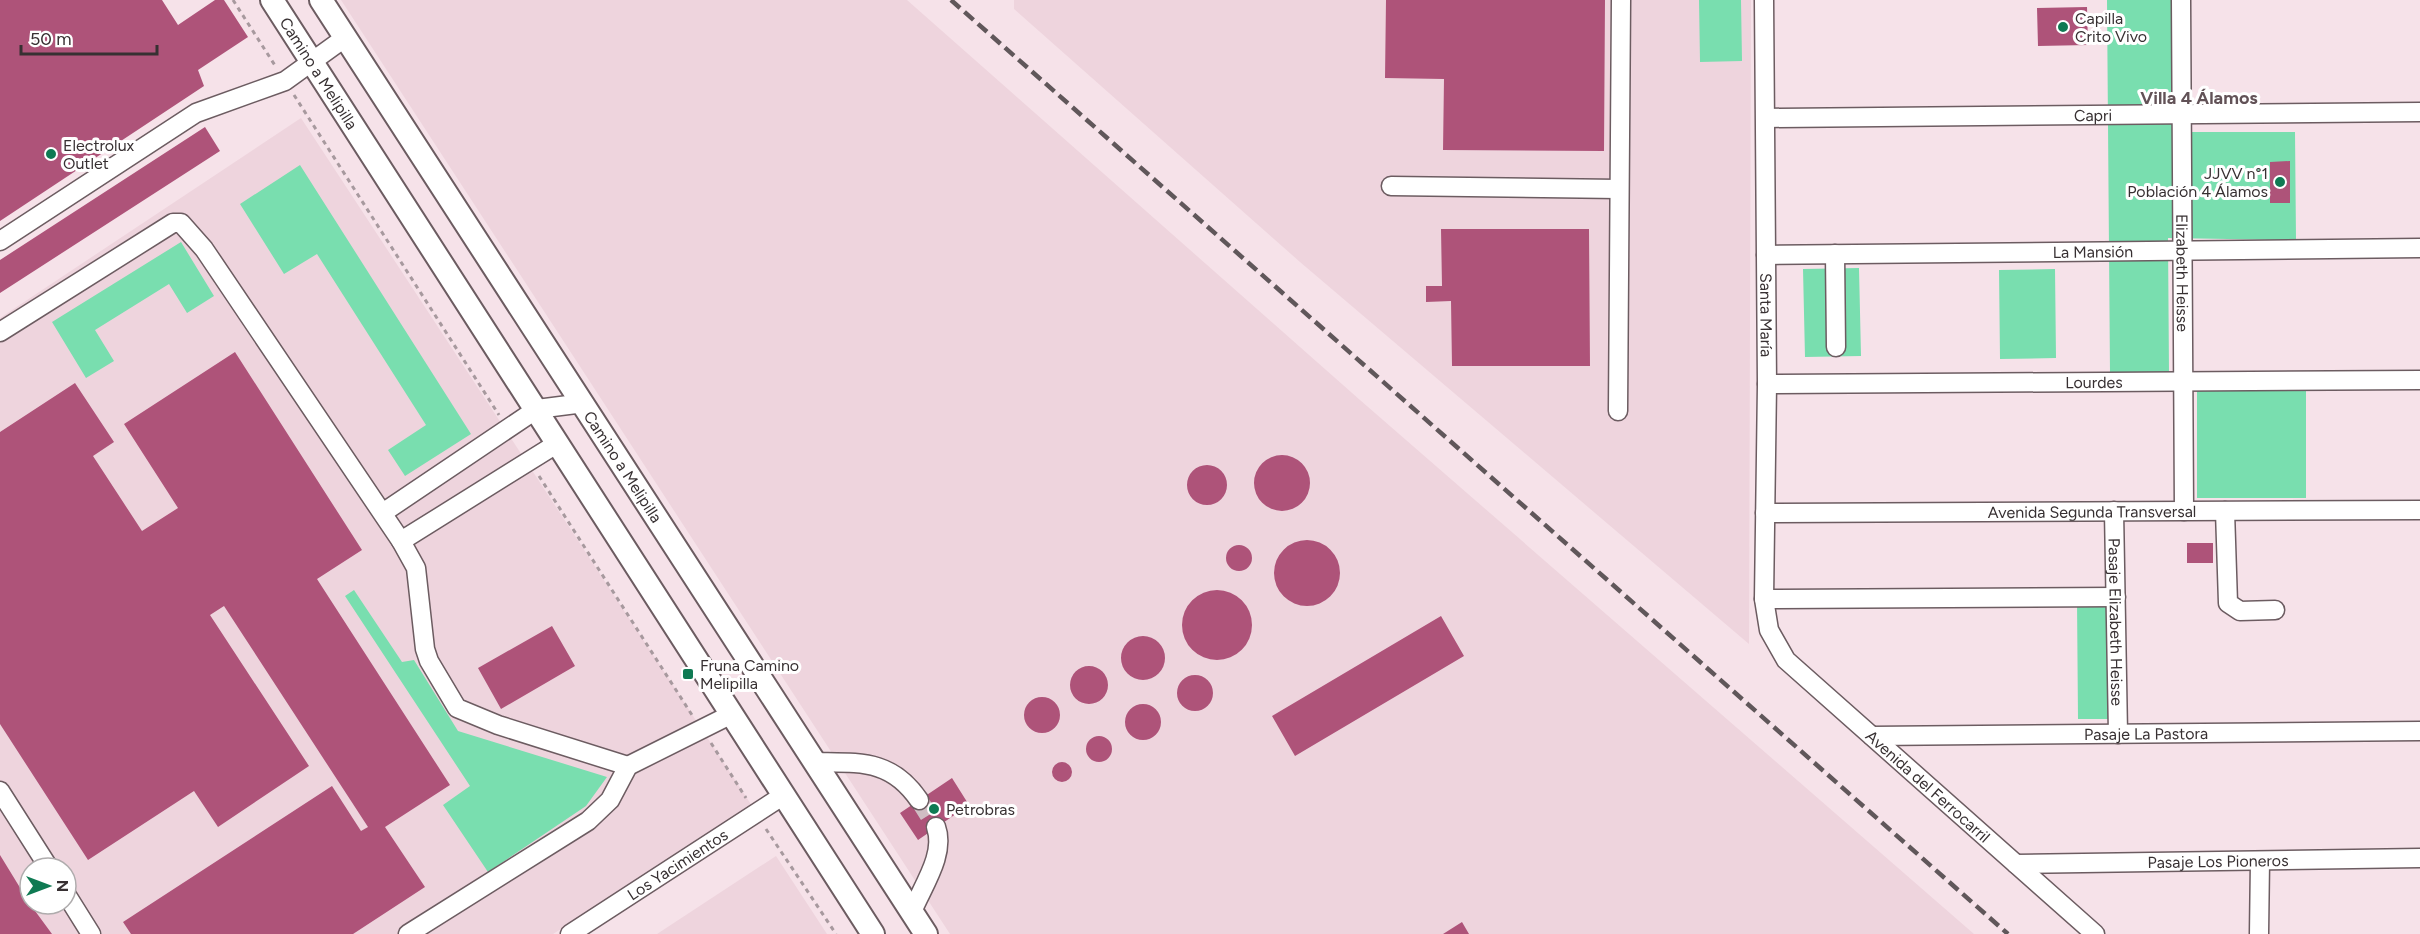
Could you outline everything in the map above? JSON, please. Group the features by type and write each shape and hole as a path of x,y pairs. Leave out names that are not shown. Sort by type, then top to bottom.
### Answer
{"main road":[{"name":"Camino a Melipilla","path":"272,0 873,934"},
{"name":"Camino a Melipilla","path":"321,0 926,934"}],"street":[{"path":"1618,411 1621,0"},
{"name":"Santa María","path":"1764,0 1767,384 1764,599 1769,630"},
{"name":"Elizabeth Heisse","path":"2181,0 2184,511"},
{"path":"0,241 196,113 285,81 346,38"},
{"name":"Capri","path":"1766,118 2420,112"},
{"path":"1391,186 1620,189"},
{"path":"0,332 173,222 181,223 204,249 384,512 401,541 416,568 427,655 457,708 498,725 628,766"},
{"name":"La Mansión","path":"1766,255 2420,248"},
{"path":"1835,254 1836,347"},
{"name":"Lourdes","path":"1767,384 2420,380"},
{"path":"384,512 537,409 584,403"},
{"path":"401,541 558,443"},
{"name":"Avenida Segunda Transversal","path":"1765,513 2420,510"},
{"name":"Pasaje Elizabeth Heisse","path":"2114,511 2118,734"},
{"path":"2225,511 2228,603 2240,611 2275,610"},
{"path":"1764,599 2116,597"},
{"name":"Avenida del Ferrocarril","path":"1769,630 1786,660 2095,934"},
{"path":"408,934 588,820 610,800 628,766 732,714"},
{"name":"Pasaje La Pastora","path":"1872,736 2420,731"},
{"path":"815,762 859,763 882,768 907,783 918,800"},
{"path":"0,791 41,856"},
{"name":"Los Yacimientos","path":"570,934 784,795"},
{"path":"912,912 937,853 939,840 936,827"},
{"name":"Pasaje Los Pioneros","path":"2016,864 2420,858"},
{"path":"2259,934 2260,861"},
{"path":"78,912 92,934"}],"shaded area":[{"path":"341,0 907,0 1360,400 1974,934 950,934"},
{"path":"1014,0 1751,0 1749,644 1300,262 1014,9"},
{"path":"301,118 754,809 553,934 0,934 0,318"},
{"path":"776,856 827,934 657,934"}],"green space":[{"path":"1699,0 1741,0 1742,61 1700,62"},
{"path":"2107,0 2172,0 2173,132 2295,132 2296,240 2168,238 2169,373 2110,373"},
{"path":"300,165 471,434 405,476 388,450 426,425 317,254 284,274 240,204"},
{"path":"181,242 214,296 187,313 169,284 95,330 114,361 86,378 52,322"},
{"path":"1859,268 1861,356 1805,357 1803,269"},
{"path":"2055,269 2056,358 2000,359 1999,270"},
{"path":"2197,390 2306,390 2306,498 2197,498"},
{"path":"354,590 402,662 414,660 458,731 607,777 586,806 488,872 443,805 470,786 345,596"},
{"path":"2077,601 2107,601 2109,719 2078,719"}],"building":[{"name":"Electrolux Outlet","path":"0,0 162,0 178,25 215,0 224,0 248,37 198,70 204,86 0,221"},
{"path":"1386,0 1605,0 1604,151 1443,150 1444,79 1385,78"},
{"name":"Capilla Crito Vivo","path":"2087,7 2088,45 2038,46 2037,8"},
{"path":"205,127 220,151 0,293 0,260"},
{"name":"JJVV n°1 Población 4 Álamos","path":"2290,161 2290,203 2270,203 2270,162"},
{"path":"1441,229 1589,229 1590,366 1452,366 1451,301 1426,302 1426,286 1442,286"},
{"path":"235,352 362,550 317,579 450,785 385,827 425,887 353,934 131,934 123,922 332,786 361,831 368,827 224,606 210,615 309,766 218,827 194,791 88,860 0,724 0,432 75,383 114,442 93,456 142,531 178,508 124,424"},
{"path":"1282,455 1293,457 1302,463 1308,472 1310,483 1308,494 1302,503 1293,509 1282,511 1271,509 1262,503 1256,494 1254,483 1256,472 1262,463 1271,457"},
{"path":"1207,465 1221,471 1227,485 1221,499 1207,505 1193,499 1187,485 1193,471"},
{"path":"1307,540 1320,543 1330,550 1337,560 1340,573 1337,586 1330,596 1320,603 1307,606 1294,603 1284,596 1277,586 1274,573 1277,560 1284,550 1294,543"},
{"path":"2187,543 2213,543 2213,563 2187,563"},
{"path":"1239,545 1248,549 1252,558 1248,567 1239,571 1230,567 1226,558 1230,549"},
{"path":"1210,590 1224,590 1237,596 1246,605 1252,618 1250,638 1242,650 1224,660 1210,660 1197,654 1188,645 1182,632 1182,618 1188,605 1197,596"},
{"path":"1441,616 1464,656 1295,756 1272,716"},
{"path":"552,626 575,666 501,709 478,668"},
{"path":"1143,636 1152,637 1159,642 1164,649 1164,667 1159,674 1152,679 1143,680 1134,679 1127,674 1122,667 1121,658 1122,649 1127,642 1134,637"},
{"path":"1089,666 1103,671 1108,685 1103,699 1089,704 1075,699 1070,685 1075,671"},
{"path":"1195,675 1208,680 1213,693 1208,706 1195,711 1182,706 1177,693 1182,680"},
{"path":"1042,697 1055,702 1060,715 1055,728 1042,733 1029,728 1024,715 1029,702"},
{"path":"1143,704 1156,709 1161,722 1156,735 1143,740 1130,735 1125,722 1130,709"},
{"path":"1099,736 1108,740 1112,749 1108,758 1099,762 1090,758 1086,749 1090,740"},
{"path":"1062,762 1069,765 1072,772 1069,779 1062,782 1055,779 1052,772 1055,765"},
{"name":"Petrobras","path":"952,778 969,805 918,840 900,813"},
{"path":"0,855 18,884 18,916 39,916 52,934 0,934"},
{"path":"1462,922 1469,934 1443,934"}],"tunnel":[{"path":"919,800 936,827"}],"railway":[{"path":"951,0 2008,934"}],"place":[{"name":"Capilla Crito Vivo","path":"2063,27"},
{"name":"Electrolux Outlet","path":"51,154"},
{"name":"JJVV n°1 Población 4 Álamos","path":"2280,182"},
{"name":"Fruna Camino Melipilla","path":"688,674"},
{"name":"Petrobras","path":"934,809"}],"district":[{"name":"Villa 4 Álamos","path":"2199,98"}]}
